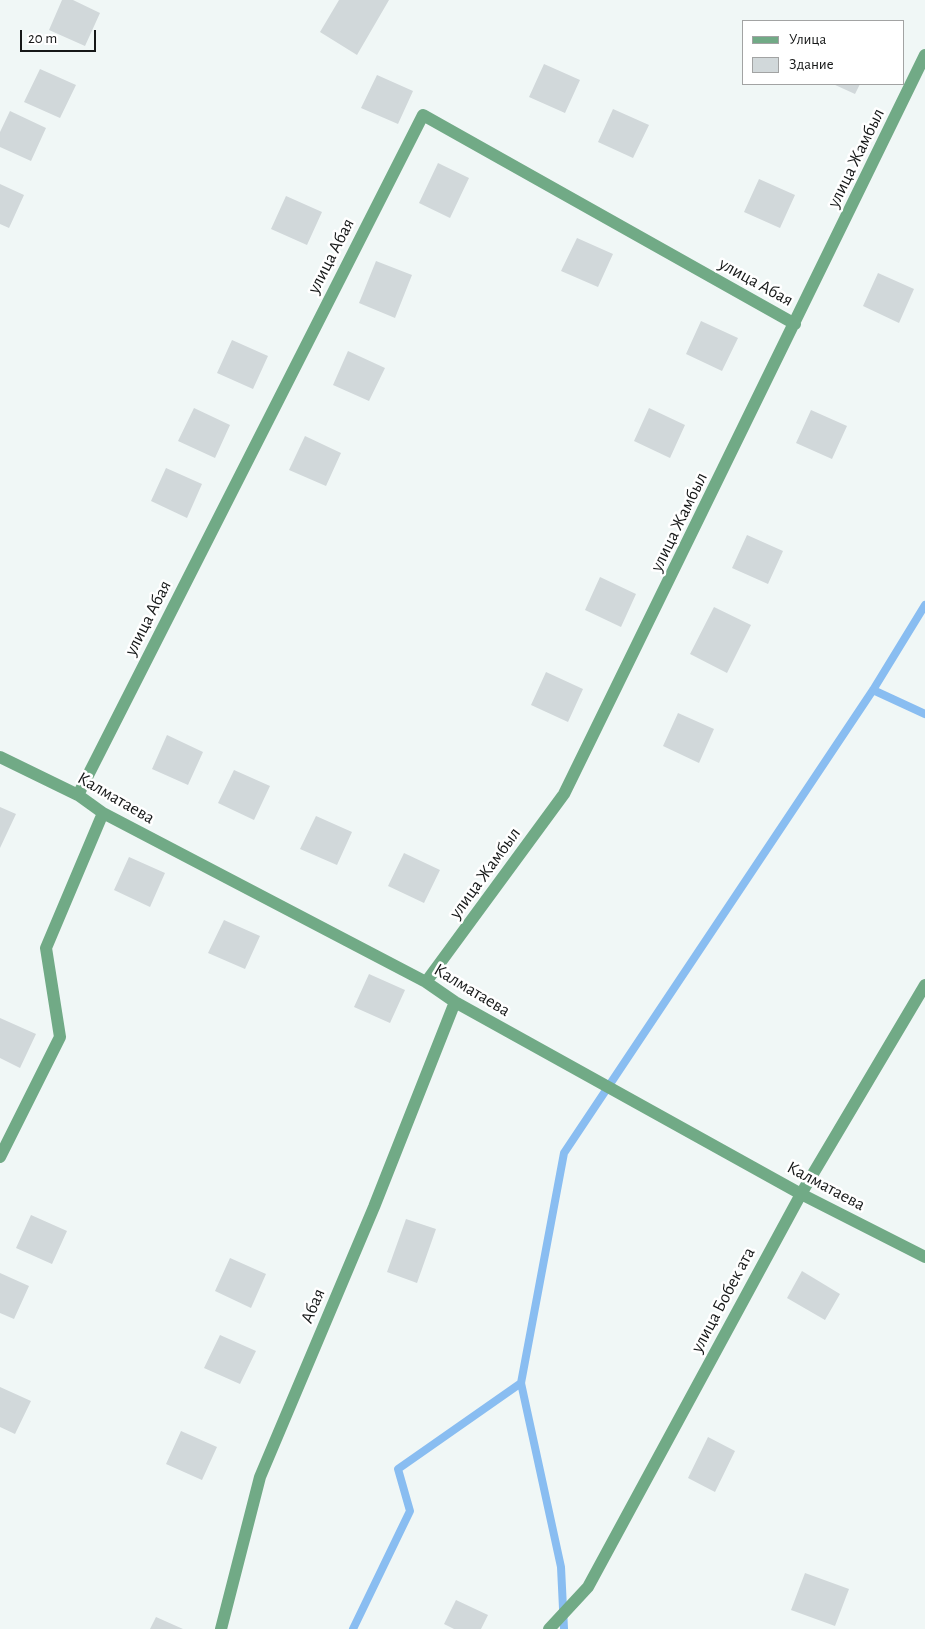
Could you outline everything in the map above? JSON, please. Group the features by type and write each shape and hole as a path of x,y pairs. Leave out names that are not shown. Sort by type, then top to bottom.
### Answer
{"street":[{"name":"улица Жамбыл","path":"426,982 564,794 925,55"},
{"name":"улица Абая","path":"78,795 423,114 795,324"},
{"name":"Калматаева","path":"0,757 78,795 103,813 426,982 455,1002 801,1194 925,1257"},
{"path":"0,1157 60,1036 46,948 103,813"},
{"name":"улица Бобек ата","path":"549,1629 588,1587 801,1194 925,985"},
{"name":"Абая","path":"221,1629 260,1477 374,1207 455,1002"}],"building":[{"path":"62,0 73,0 100,13 85,46 49,30"},
{"path":"339,0 389,0 357,55 320,32"},
{"path":"544,64 580,80 565,113 529,97"},
{"path":"40,69 76,85 60,118 24,102"},
{"path":"377,75 413,91 398,124 361,108"},
{"path":"835,85 860,85 855,94"},
{"path":"613,109 649,125 633,158 598,142"},
{"path":"10,111 46,128 31,161 0,147 0,132"},
{"path":"438,163 469,178 450,218 419,203"},
{"path":"759,179 795,195 780,228 744,212"},
{"path":"0,184 24,195 9,228 0,224"},
{"path":"286,196 322,212 307,245 271,229"},
{"path":"577,238 613,254 598,287 561,271"},
{"path":"376,261 412,275 395,318 359,303"},
{"path":"878,273 914,289 899,323 863,306"},
{"path":"701,321 738,338 722,371 686,354"},
{"path":"232,340 268,356 253,389 217,373"},
{"path":"348,351 385,368 369,401 333,385"},
{"path":"194,408 230,425 215,458 178,441"},
{"path":"649,408 685,425 670,458 634,441"},
{"path":"811,410 847,426 832,459 796,443"},
{"path":"305,436 341,453 326,486 289,470"},
{"path":"166,468 202,484 187,518 151,501"},
{"path":"747,535 783,551 768,584 732,568"},
{"path":"600,577 636,594 621,627 585,610"},
{"path":"714,607 751,625 727,673 690,654"},
{"path":"546,672 583,689 568,722 531,705"},
{"path":"678,713 714,729 699,763 663,746"},
{"path":"167,735 203,752 188,785 152,769"},
{"path":"234,770 270,786 254,820 218,803"},
{"path":"0,807 16,814 0,848"},
{"path":"316,816 352,832 337,865 300,849"},
{"path":"404,853 440,870 424,903 388,886"},
{"path":"129,857 165,873 150,907 114,890"},
{"path":"224,920 260,936 245,969 208,953"},
{"path":"369,974 405,990 390,1023 354,1007"},
{"path":"0,1018 36,1034 20,1068 0,1058"},
{"path":"31,1215 67,1231 52,1264 16,1248"},
{"path":"406,1219 436,1229 417,1283 387,1272"},
{"path":"230,1258 266,1274 251,1308 215,1291"},
{"path":"802,1271 840,1294 825,1320 787,1298"},
{"path":"0,1273 29,1286 14,1319 0,1313"},
{"path":"220,1335 256,1351 240,1384 204,1368"},
{"path":"0,1387 31,1401 15,1434 0,1427"},
{"path":"181,1431 217,1447 202,1480 166,1464"},
{"path":"708,1437 735,1451 715,1492 688,1478"},
{"path":"805,1573 849,1589 835,1626 791,1610"},
{"path":"456,1600 488,1615 481,1629 454,1629 444,1624"},
{"path":"156,1617 183,1629 150,1629"}],"waterway":[{"path":"564,1629 561,1567 521,1383 564,1153 873,690 925,605"},
{"path":"873,690 925,714"},
{"path":"353,1629 410,1511 398,1469 521,1383"}]}
